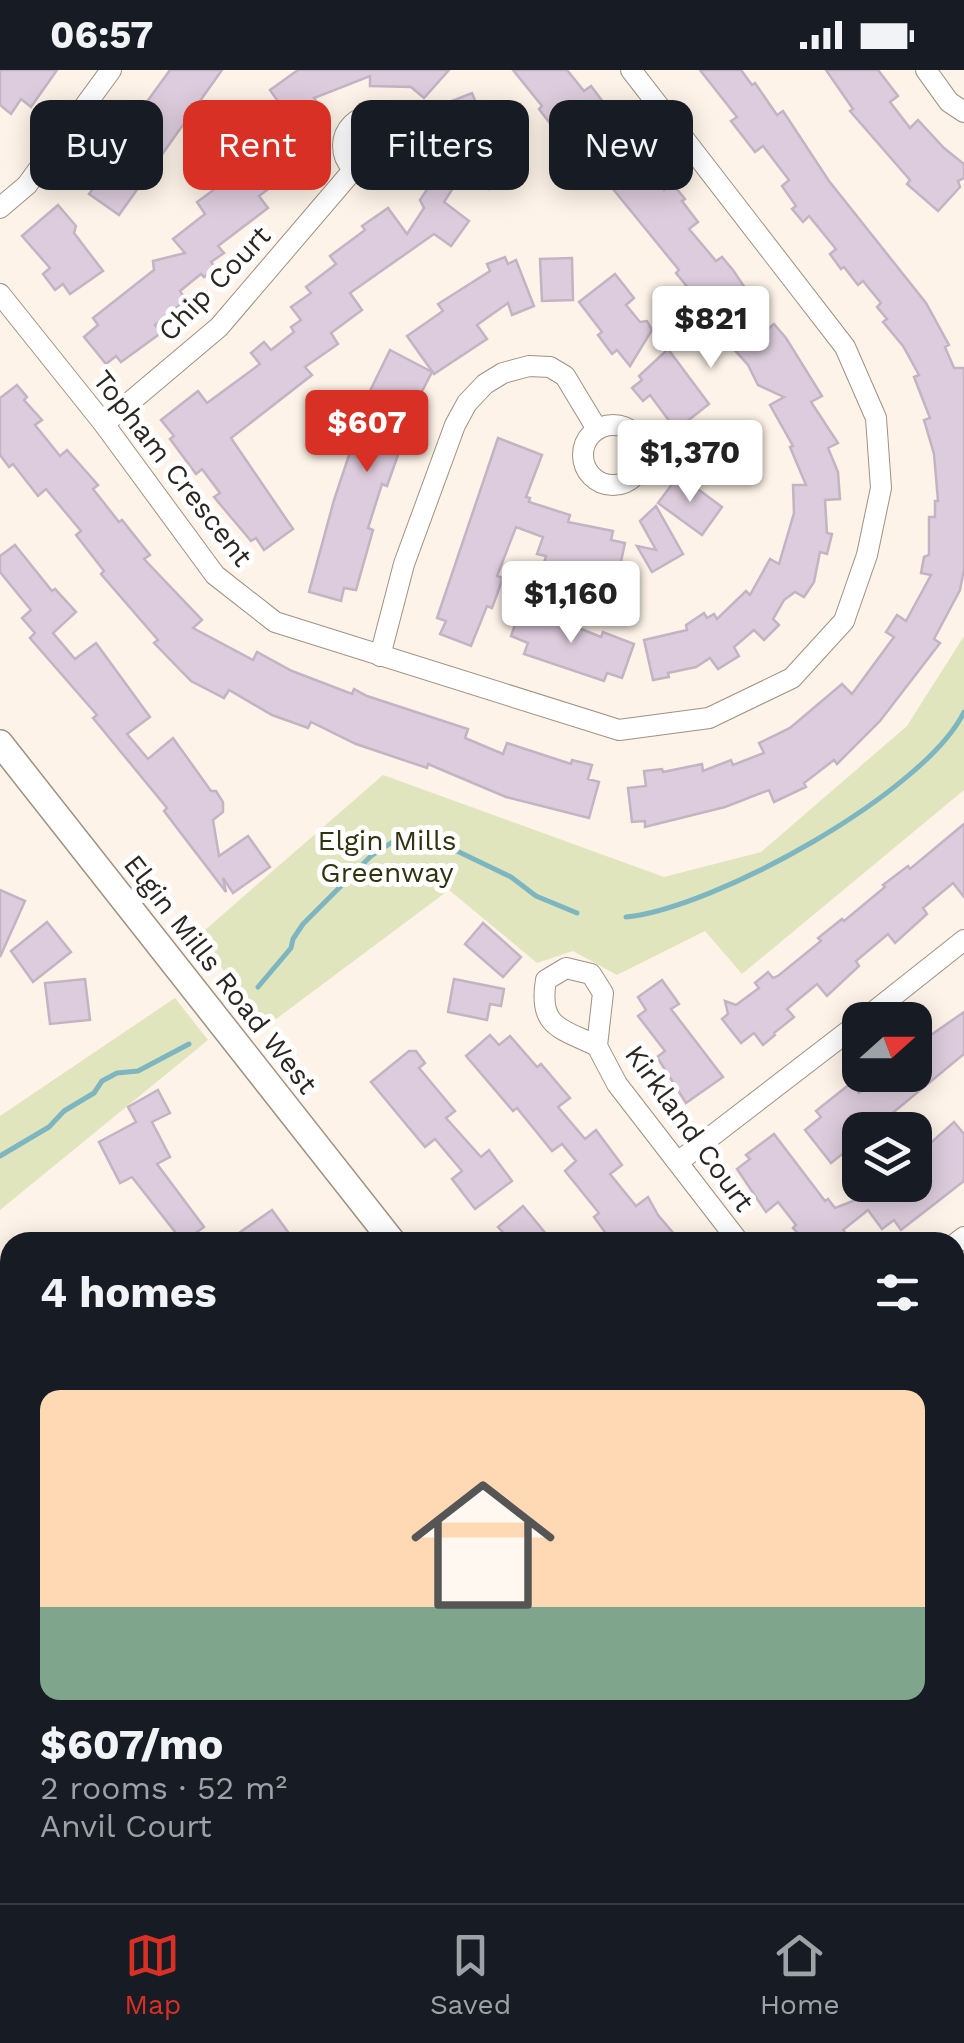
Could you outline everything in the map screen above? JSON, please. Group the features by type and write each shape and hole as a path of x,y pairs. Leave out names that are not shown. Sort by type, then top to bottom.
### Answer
{"main road":[{"name":"Elgin Mills Road West","path":"0,742 386,1232"}],"street":[{"path":"0,208 27,184 112,70"},
{"name":"Topham Crescent","path":"0,294 104,424 216,575 274,622 619,730 709,718 792,678 844,621 867,555 881,488 876,418 845,347 631,70"},
{"path":"926,70 949,102 964,112"},
{"name":"Chip Court","path":"104,424 218,327 351,172"},
{"path":"380,656 404,564 455,425 484,384 503,373 529,366 550,367 565,376 597,429"},
{"path":"885,1002 964,940"},
{"path":"678,1162 842,1036"},
{"name":"Kirkland Court","path":"596,1046 617,1084 731,1232"}],"green space":[{"name":"Elgin Mills Greenway","path":"964,636 964,790 742,974 705,931 617,975 573,951 537,963 449,890 268,1025 197,937 383,775 664,877 761,852 907,726"},
{"path":"175,998 208,1040 0,1210 0,1116"}],"building":[{"path":"0,70 57,70 36,100 30,100 30,106 21,99 11,114 0,105"},
{"path":"170,70 222,70 201,100 183,100 183,125 163,153 163,100 148,100"},
{"path":"298,70 449,70 424,98 411,87 370,86 370,76 316,100 277,100 270,90"},
{"path":"513,70 567,70 584,91 591,86 602,100 549,100 549,122 539,109 542,106"},
{"path":"700,70 741,70 777,115 783,111 829,181 926,303 949,345 945,347 954,368 964,368 964,570 960,590 934,639 940,643 880,721 837,764 834,760 804,783 806,787 774,802 769,790 725,807 645,827 645,821 632,822 628,788 646,786 644,771 663,772 702,764 703,771 731,760 733,765 764,753 759,743 790,728 842,684 852,694 894,637 886,632 897,615 906,621 931,575 921,573 924,557 929,555 929,517 935,517 938,501 934,454 924,420 930,418 914,377 919,375 903,346 883,322 887,319 877,307 881,303 863,281 858,285 844,267 841,269 830,254 836,249 809,216 803,222 792,209 796,206 782,186 789,180 763,146 755,152 731,121 737,117"},
{"path":"826,70 878,70 898,96 890,102 910,128 918,120 964,164 960,187 938,211 907,184 910,180 850,111 853,109"},
{"path":"472,93 475,100 454,100"},
{"path":"92,190 137,190 119,215 89,194"},
{"path":"213,190 267,190 259,196 268,208 218,246 224,253 211,262 216,268 204,277 201,274 180,291 186,300 155,325 161,333 121,362 116,356 106,364 84,337 98,325 93,318 154,270 153,261 185,253 173,239 205,214 197,202"},
{"path":"427,190 452,190 444,202 469,221 451,246 434,234 350,293 362,310 331,333 338,344 305,367 312,375 231,438 293,529 264,550 256,538 251,541 214,497 220,493 202,469 196,474 161,420 198,391 207,403 260,364 251,353 264,342 271,350 294,332 291,327 301,320 291,307 311,293 306,287 336,264 330,256 388,208 407,234 424,208 420,200"},
{"path":"614,190 678,190 685,199 682,201 698,222 689,229 716,261 722,257 747,291 737,299 763,333 774,324 822,396 811,402 838,443 828,448 838,472 840,499 825,500 827,533 832,534 827,554 820,552 814,582 804,597 795,592 784,600 773,619 779,625 764,640 754,630 734,647 739,656 718,669 710,658 696,667 653,680 644,640 687,630 686,625 704,613 707,618 714,614 717,619 746,591 750,595 770,559 779,564 794,513 793,485 806,485 790,447 793,446 770,405 784,397 758,385 748,365 699,310 703,306 676,273 679,270"},
{"path":"58,205 76,226 74,233 103,271 70,294 63,284 55,290 43,274 50,268 22,236"},
{"path":"505,257 508,264 516,260 534,306 512,315 508,303 477,325 487,339 434,374 407,336 443,311 438,304 490,271 487,264"},
{"path":"572,258 573,300 542,301 540,259"},
{"path":"615,274 634,298 626,305 640,322 647,321 652,330 630,366 617,350 612,354 598,335 602,332 579,302"},
{"path":"668,349 709,404 676,430 650,395 643,401 632,388"},
{"path":"390,350 432,372 417,401 387,486 382,484 368,528 373,530 356,590 344,588 341,601 309,592 371,389"},
{"path":"17,385 27,397 24,400 42,420 35,425 60,456 67,450 98,485 93,489 150,555 144,559 202,620 193,628 253,660 257,652 292,671 352,694 354,689 468,729 465,738 503,754 507,743 571,764 572,760 592,765 588,779 599,782 589,818 506,797 428,764 427,768 356,744 311,722 308,728 272,715 229,690 224,698 191,681 154,643 158,640 101,574 104,571 76,535 81,531 46,489 38,496 13,464 9,467 0,455 0,398"},
{"path":"498,438 542,455 526,497 529,502 570,515 568,522 613,531 611,540 625,543 617,580 544,563 546,556 537,554 543,537 516,527 497,576 503,578 492,608 487,606 471,646 440,634 446,621 437,618"},
{"path":"682,439 727,442 725,475 679,473"},
{"path":"679,475 722,507 702,535 658,503"},
{"path":"656,506 683,554 652,572 637,546 656,550 640,521"},
{"path":"15,545 52,591 55,589 76,612 53,633 75,659 96,643 150,717 127,734 148,759 173,738 211,791 216,791 223,802 223,812 213,820 219,856 248,836 270,867 233,893 223,878 226,892 164,811 167,808 93,718 97,715 30,638 35,633 22,618 31,610 0,572 0,556"},
{"path":"522,605 601,637 603,632 634,644 622,678 607,673 604,681 524,654 528,643 511,636"},
{"path":"964,824 964,897 953,883 923,908 927,914 895,943 888,934 856,961 859,966 827,996 817,984 787,1009 794,1017 763,1045 754,1033 741,1043 722,1019 728,1014 725,1001 736,1005 759,988 755,983 768,972 773,978 778,976 821,941 818,938"},
{"path":"0,890 25,901 0,957"},
{"path":"47,922 71,952 33,982 11,951"},
{"path":"483,923 521,957 503,977 465,944"},
{"path":"85,979 90,1020 50,1024 45,983"},
{"path":"454,979 504,989 501,1006 490,1004 487,1020 448,1012"},
{"path":"662,980 679,1004 671,1009 723,1077 686,1103 657,1057 665,1051 638,1016 646,1010 638,997"},
{"path":"964,1012 964,1054 932,1080 932,1034"},
{"path":"490,1035 499,1045 510,1036 570,1098 558,1107 585,1139 596,1130 622,1165 610,1174 636,1206 648,1197 672,1232 605,1232 594,1217 599,1213 565,1171 576,1161 562,1144 552,1151 466,1056"},
{"path":"409,1051 416,1051 425,1063 419,1068 455,1111 446,1118 481,1157 489,1150 512,1181 475,1209 452,1179 462,1171 435,1139 425,1147 371,1082"},
{"path":"158,1090 170,1113 152,1122 170,1157 157,1164 204,1227 197,1232 175,1232 132,1177 120,1183 99,1142 136,1122 128,1107"},
{"path":"842,1090 918,1092 894,1112 842,1112 842,1154 831,1163 805,1130 821,1117 816,1111"},
{"path":"954,1122 964,1134 964,1181 901,1230 894,1220 882,1229 868,1210 845,1232 797,1232 793,1228 796,1225 778,1202 766,1212 737,1169 750,1159 746,1155 774,1134 825,1201 828,1199 835,1208 850,1202 932,1202 932,1142"},
{"path":"523,1206 545,1232 503,1232 498,1227"},
{"path":"272,1210 288,1232 240,1232"}],"waterway":[{"path":"626,917 711,893 813,842 907,777 942,744 964,712"},
{"path":"258,987 291,948 303,924 371,856 394,841 421,841 457,851 511,877 536,896 577,913"},
{"path":"0,1156 49,1127 64,1111 94,1093 102,1081 117,1073 138,1071 189,1044"}]}
